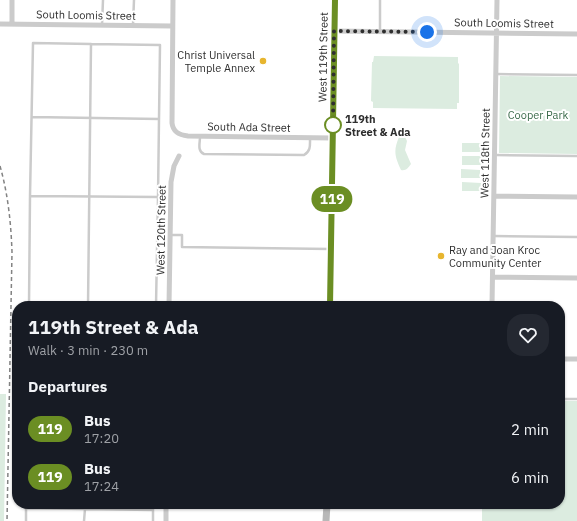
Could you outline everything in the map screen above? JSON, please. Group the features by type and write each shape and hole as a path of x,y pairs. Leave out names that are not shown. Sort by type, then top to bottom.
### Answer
{"street":[{"path":"12,0 12,24"},
{"path":"172,26 173,0"},
{"name":"West 119th Street","path":"330,301 335,0"},
{"name":"West 118th Street","path":"492,301 497,0"},
{"name":"South Loomis Street","path":"0,24 172,26"},
{"name":"South Ada Street","path":"172,26 172,128 175,131 188,136 332,138"},
{"name":"South Loomis Street","path":"334,31 577,34"},
{"name":"West 120th Street","path":"169,301 171,182 174,166 178,156"},
{"path":"494,196 577,197"},
{"path":"492,277 577,278"},
{"path":"565,359 577,359"},
{"path":"166,509 166,521"},
{"path":"326,521 327,509"}],"lane":[{"path":"102,25 103,0"},
{"path":"134,0 134,26"},
{"path":"380,0 380,32"},
{"path":"29,301 33,43 160,45 156,301"},
{"path":"88,301 91,44"},
{"path":"496,74 577,75"},
{"path":"32,117 159,119"},
{"path":"200,136 200,150 201,153 204,154 304,155 310,149 310,137"},
{"path":"495,155 577,156"},
{"path":"30,196 158,197"},
{"path":"170,235 182,235 182,247 331,249"},
{"path":"493,236 577,237"},
{"path":"565,399 577,399"},
{"path":"26,509 26,521"},
{"path":"84,521 84,509 153,510 153,521"}],"green space":[{"path":"374,56 458,57 459,103 457,103 457,109 373,108 373,102 371,101 372,62"},
{"name":"Cooper Park","path":"500,76 577,77 577,154 499,153"},
{"path":"399,137 405,137 407,141 405,150 411,164 404,170 401,170 397,161 396,146"},
{"path":"462,143 481,143 481,152 462,152"},
{"path":"462,156 481,156 481,165 462,165"},
{"path":"461,169 480,170 480,178 461,178"},
{"path":"462,182 481,183 480,191 462,191"},
{"path":"0,394 6,394 4,521 0,521"},
{"path":"565,401 577,401 577,521 482,521 482,509 565,509"}],"railway":[{"path":"0,166 9,209 12,252 7,521"}],"bus line":[{"name":"119","path":"330,301 335,0"}],"place":[{"name":"Christ Universal Temple Annex","path":"263,61"},
{"name":"119th Street & Ada","path":"333,125"},
{"name":"Ray and Joan Kroc Community Center","path":"441,256"}],"route":[{"path":"333,125 334,31 427,32"}]}
